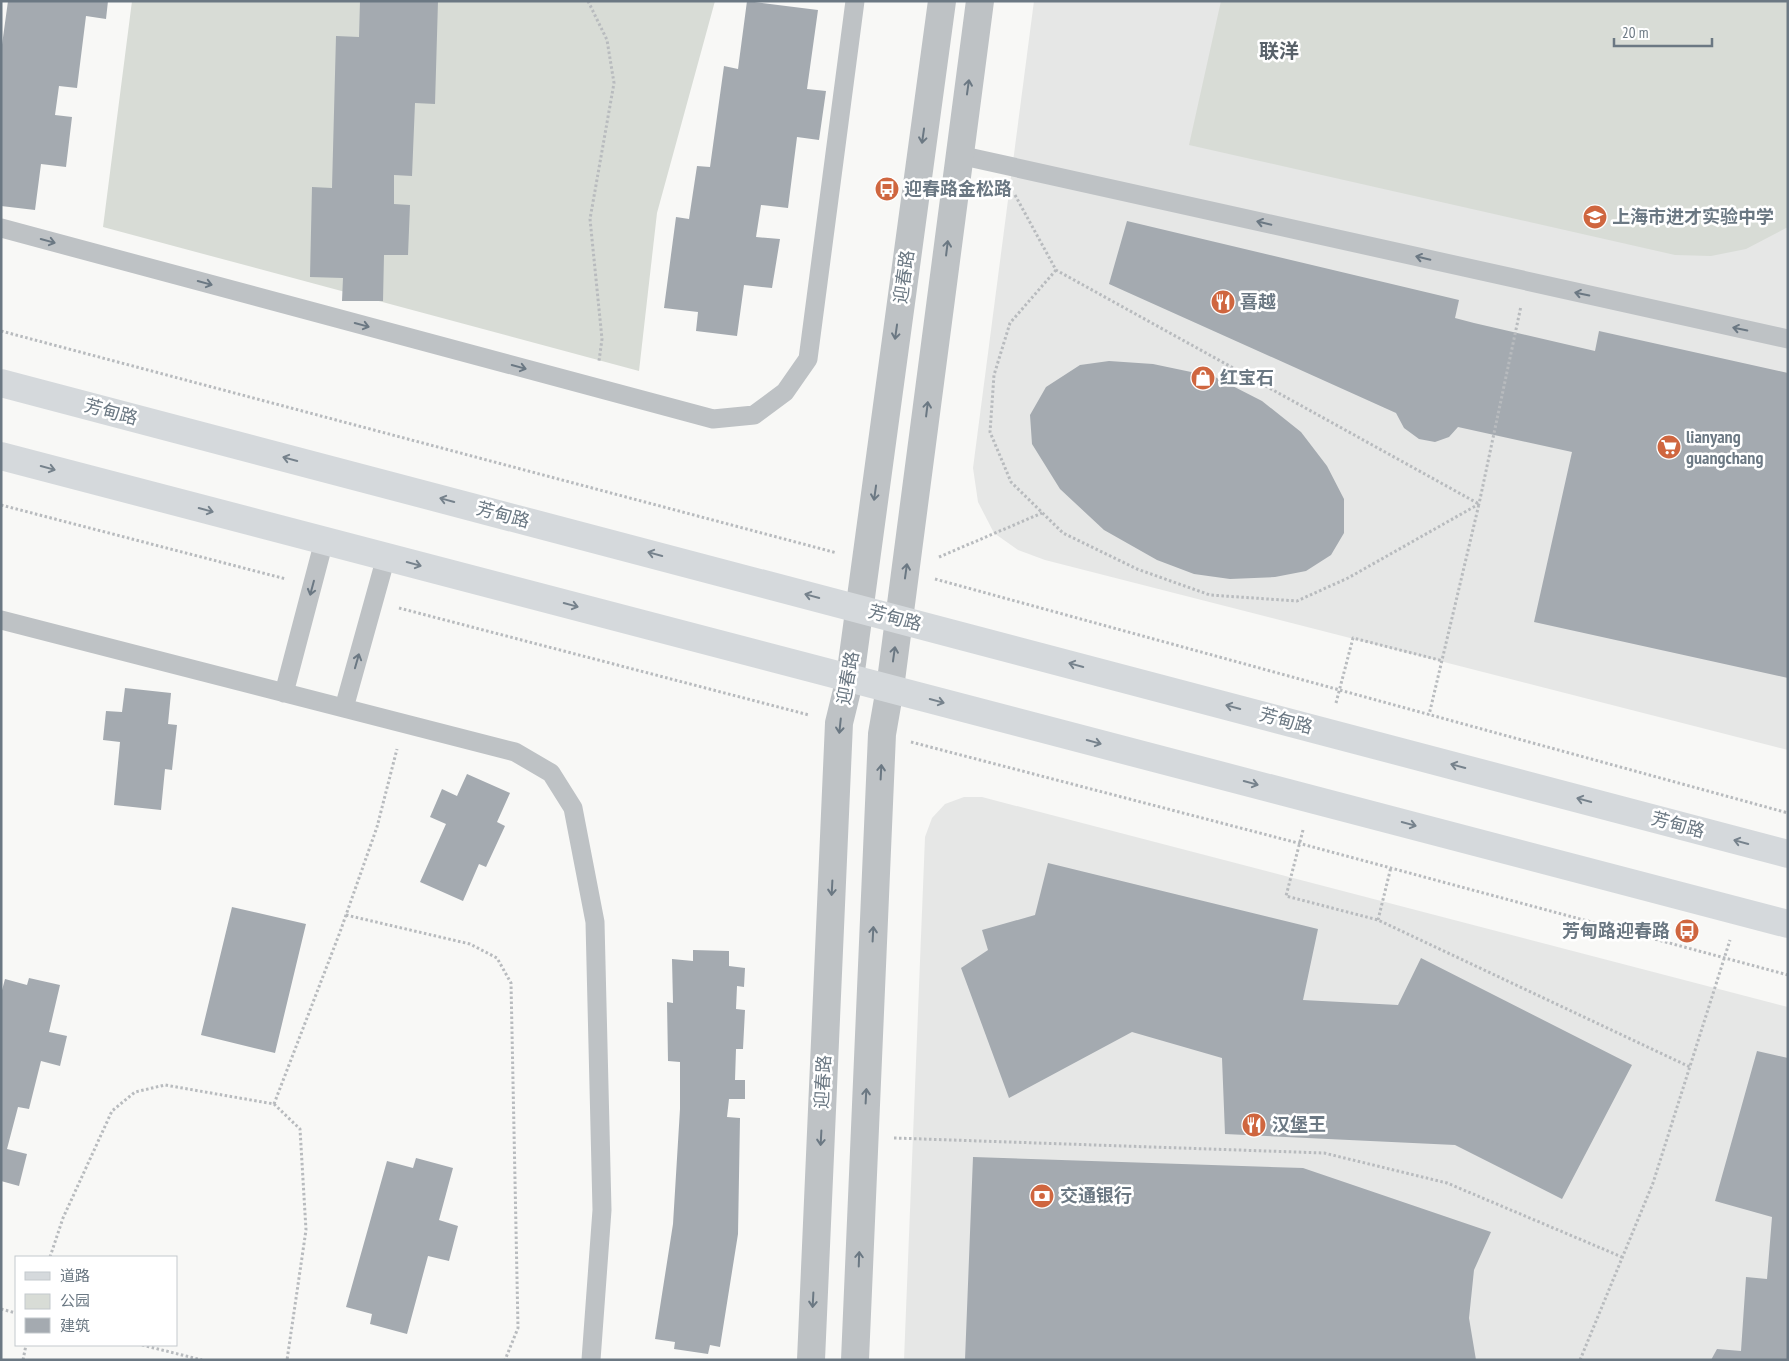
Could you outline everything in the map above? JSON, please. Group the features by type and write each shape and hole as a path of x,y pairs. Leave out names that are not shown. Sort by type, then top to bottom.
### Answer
{"main road":[{"name":"芳甸路","path":"1,383 1788,854"},
{"path":"1,456 1788,924"}],"street":[{"name":"迎春路","path":"811,1360 839,723 850,678 942,1"},
{"path":"855,1360 882,734 906,571 980,1"}],"lane":[{"path":"1,228 713,419 754,415 785,392 808,359 855,1"},
{"path":"959,155 1788,339"},
{"path":"284,692 324,541"},
{"path":"344,708 386,557"},
{"path":"1,620 515,752 551,773 573,808 594,922 602,1210 592,1360"}],"path":[{"path":"588,1 607,40 614,83 590,219 602,339 597,388"},
{"path":"998,164 1056,270 1479,504"},
{"path":"1056,270 1010,323 994,375 990,432 1011,482 1063,533 1137,569 1210,596 1297,600 1348,578 1479,504"},
{"path":"1429,715 1479,504 1526,281"},
{"path":"906,571 1042,513"},
{"path":"274,1104 346,915 377,827 403,724"},
{"path":"1391,867 1378,920 1690,1067"},
{"path":"1580,1360 1653,1183 1725,958 1738,910"},
{"path":"346,915 470,944 497,958 511,984 518,1328 505,1360"},
{"path":"50,1256 63,1218 112,1111 135,1092 165,1084 274,1104 300,1129 306,1230 287,1360"},
{"path":"864,1137 1324,1153 1447,1183 1622,1257"},
{"path":"1,1309 15,1313"},
{"path":"23,1360 26,1346"},
{"path":"146,1346 202,1360"}],"shaded area":[{"path":"1034,1 1788,1 1788,750 1045,560 1018,550 994,533 978,502 973,468"},
{"path":"964,797 982,797 1788,1007 1788,1360 904,1360 925,837 932,818 945,804"}],"green space":[{"path":"132,1 715,1 657,213 639,371 103,227"},
{"name":"上海市进才实验中学","path":"1221,1 1788,1 1788,227 1746,249 1711,256 1675,255 1189,145"}],"building":[{"path":"8,1 108,1 106,19 86,16 77,88 59,86 55,115 72,117 66,167 41,164 35,210 1,206 1,52"},
{"path":"360,1 438,1 435,104 415,103 412,176 394,175 394,204 410,205 408,255 384,255 383,301 342,301 343,278 310,277 312,187 332,188 336,36 359,37"},
{"path":"747,1 818,10 807,89 826,91 819,140 797,137 788,208 761,205 756,237 780,239 772,288 744,285 737,336 696,331 698,312 664,308 676,217 689,219 697,166 710,167 724,66 738,69"},
{"name":"lianyang guangchang","path":"1127,221 1459,300 1455,318 1595,351 1599,331 1788,373 1788,678 1534,622 1572,452 1458,427 1449,437 1435,442 1419,439 1404,428 1396,413 1109,284"},
{"path":"1109,361 1153,364 1215,377 1262,401 1301,432 1327,466 1344,499 1344,533 1331,555 1306,571 1275,577 1230,579 1194,574 1157,560 1104,530 1060,489 1032,444 1030,415 1046,387 1080,365"},
{"path":"125,688 171,693 168,724 177,725 172,770 165,769 161,810 114,805 120,742 103,740 106,711 122,712"},
{"path":"467,774 510,793 497,822 505,826 486,867 479,864 463,901 420,882 446,824 430,817 442,789 457,796"},
{"path":"1048,863 1318,929 1303,1000 1398,1005 1421,958 1632,1065 1562,1199 1455,1145 1225,1134 1222,1058 1132,1032 1009,1098 961,968 988,950 982,930 1035,915"},
{"path":"232,907 306,924 275,1053 201,1035"},
{"path":"693,950 729,951 729,966 745,968 744,987 737,986 736,1009 745,1010 743,1049 736,1049 735,1080 745,1080 745,1099 729,1099 727,1117 740,1118 738,1234 720,1347 710,1345 708,1354 674,1349 675,1342 655,1339 673,1224 680,1109 680,1062 668,1061 667,1002 673,1003 672,959 693,961"},
{"path":"29,978 60,985 49,1032 67,1036 60,1066 41,1061 29,1109 18,1107 7,1149 27,1154 19,1186 1,1181 1,994 5,979 27,985"},
{"path":"1757,1051 1788,1058 1788,1360 1711,1360 1717,1349 1741,1351 1746,1277 1767,1279 1772,1217 1715,1201"},
{"path":"973,1157 1303,1168 1491,1232 1474,1270 1469,1318 1476,1360 965,1360"},
{"path":"416,1158 453,1168 439,1220 458,1226 449,1261 428,1256 407,1334 370,1324 372,1314 346,1307 387,1161 413,1168"}],"place":[{"name":"迎春路金松路","path":"887,189"},
{"name":"上海市进才实验中学","path":"1595,217"},
{"name":"喜越","path":"1223,302"},
{"name":"红宝石","path":"1203,378"},
{"name":"lianyang guangchang","path":"1669,447"},
{"name":"芳甸路迎春路","path":"1687,931"},
{"name":"汉堡王","path":"1254,1125"},
{"name":"交通银行","path":"1042,1196"}],"district":[{"name":"联洋","path":"1279,51"}]}
